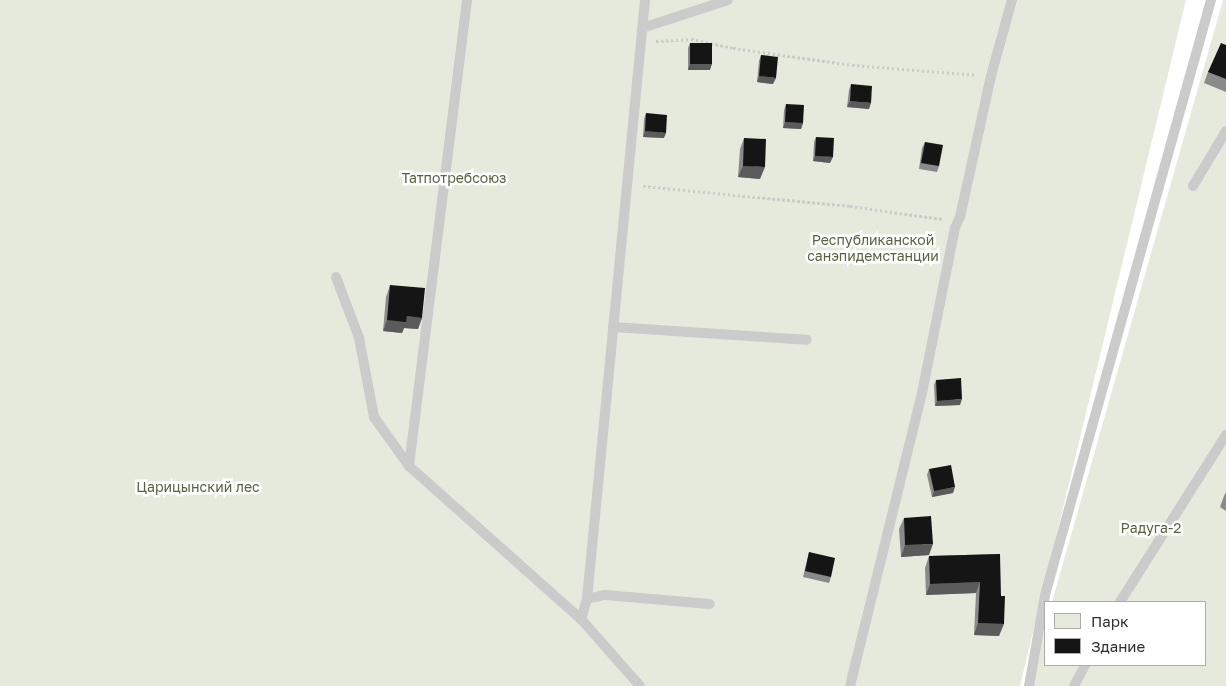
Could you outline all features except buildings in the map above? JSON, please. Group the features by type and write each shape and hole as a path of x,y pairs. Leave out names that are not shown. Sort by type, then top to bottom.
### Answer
{"lane":[{"path":"409,466 467,0"},
{"path":"581,619 587,599 644,0"},
{"path":"642,28 728,0"},
{"path":"850,686 923,388 955,228 991,76 1012,0"},
{"path":"1029,686 1045,595 1211,0"},
{"path":"1193,186 1226,131"},
{"path":"336,278 360,338 374,417 409,466 581,619 640,686"},
{"path":"614,327 807,340"},
{"path":"1121,601 1226,435"},
{"path":"587,599 605,595 710,604"},
{"path":"1074,686 1084,666"}],"path":[{"path":"641,42 691,39 733,48 852,64 991,76"},
{"path":"627,185 850,206 958,221"}],"green space":[{"path":"0,0 1186,0 1020,686 0,686"},
{"name":"Радуга-2","path":"1223,0 1226,0 1226,686 1029,686 1044,633 1044,666 1206,666 1206,601 1052,601"}],"park label":[{"name":"Татпотребсоюз","path":"454,178"},
{"name":"Республиканской санэпидемстанции","path":"873,248"},
{"name":"Царицынский лес","path":"198,487"}]}
